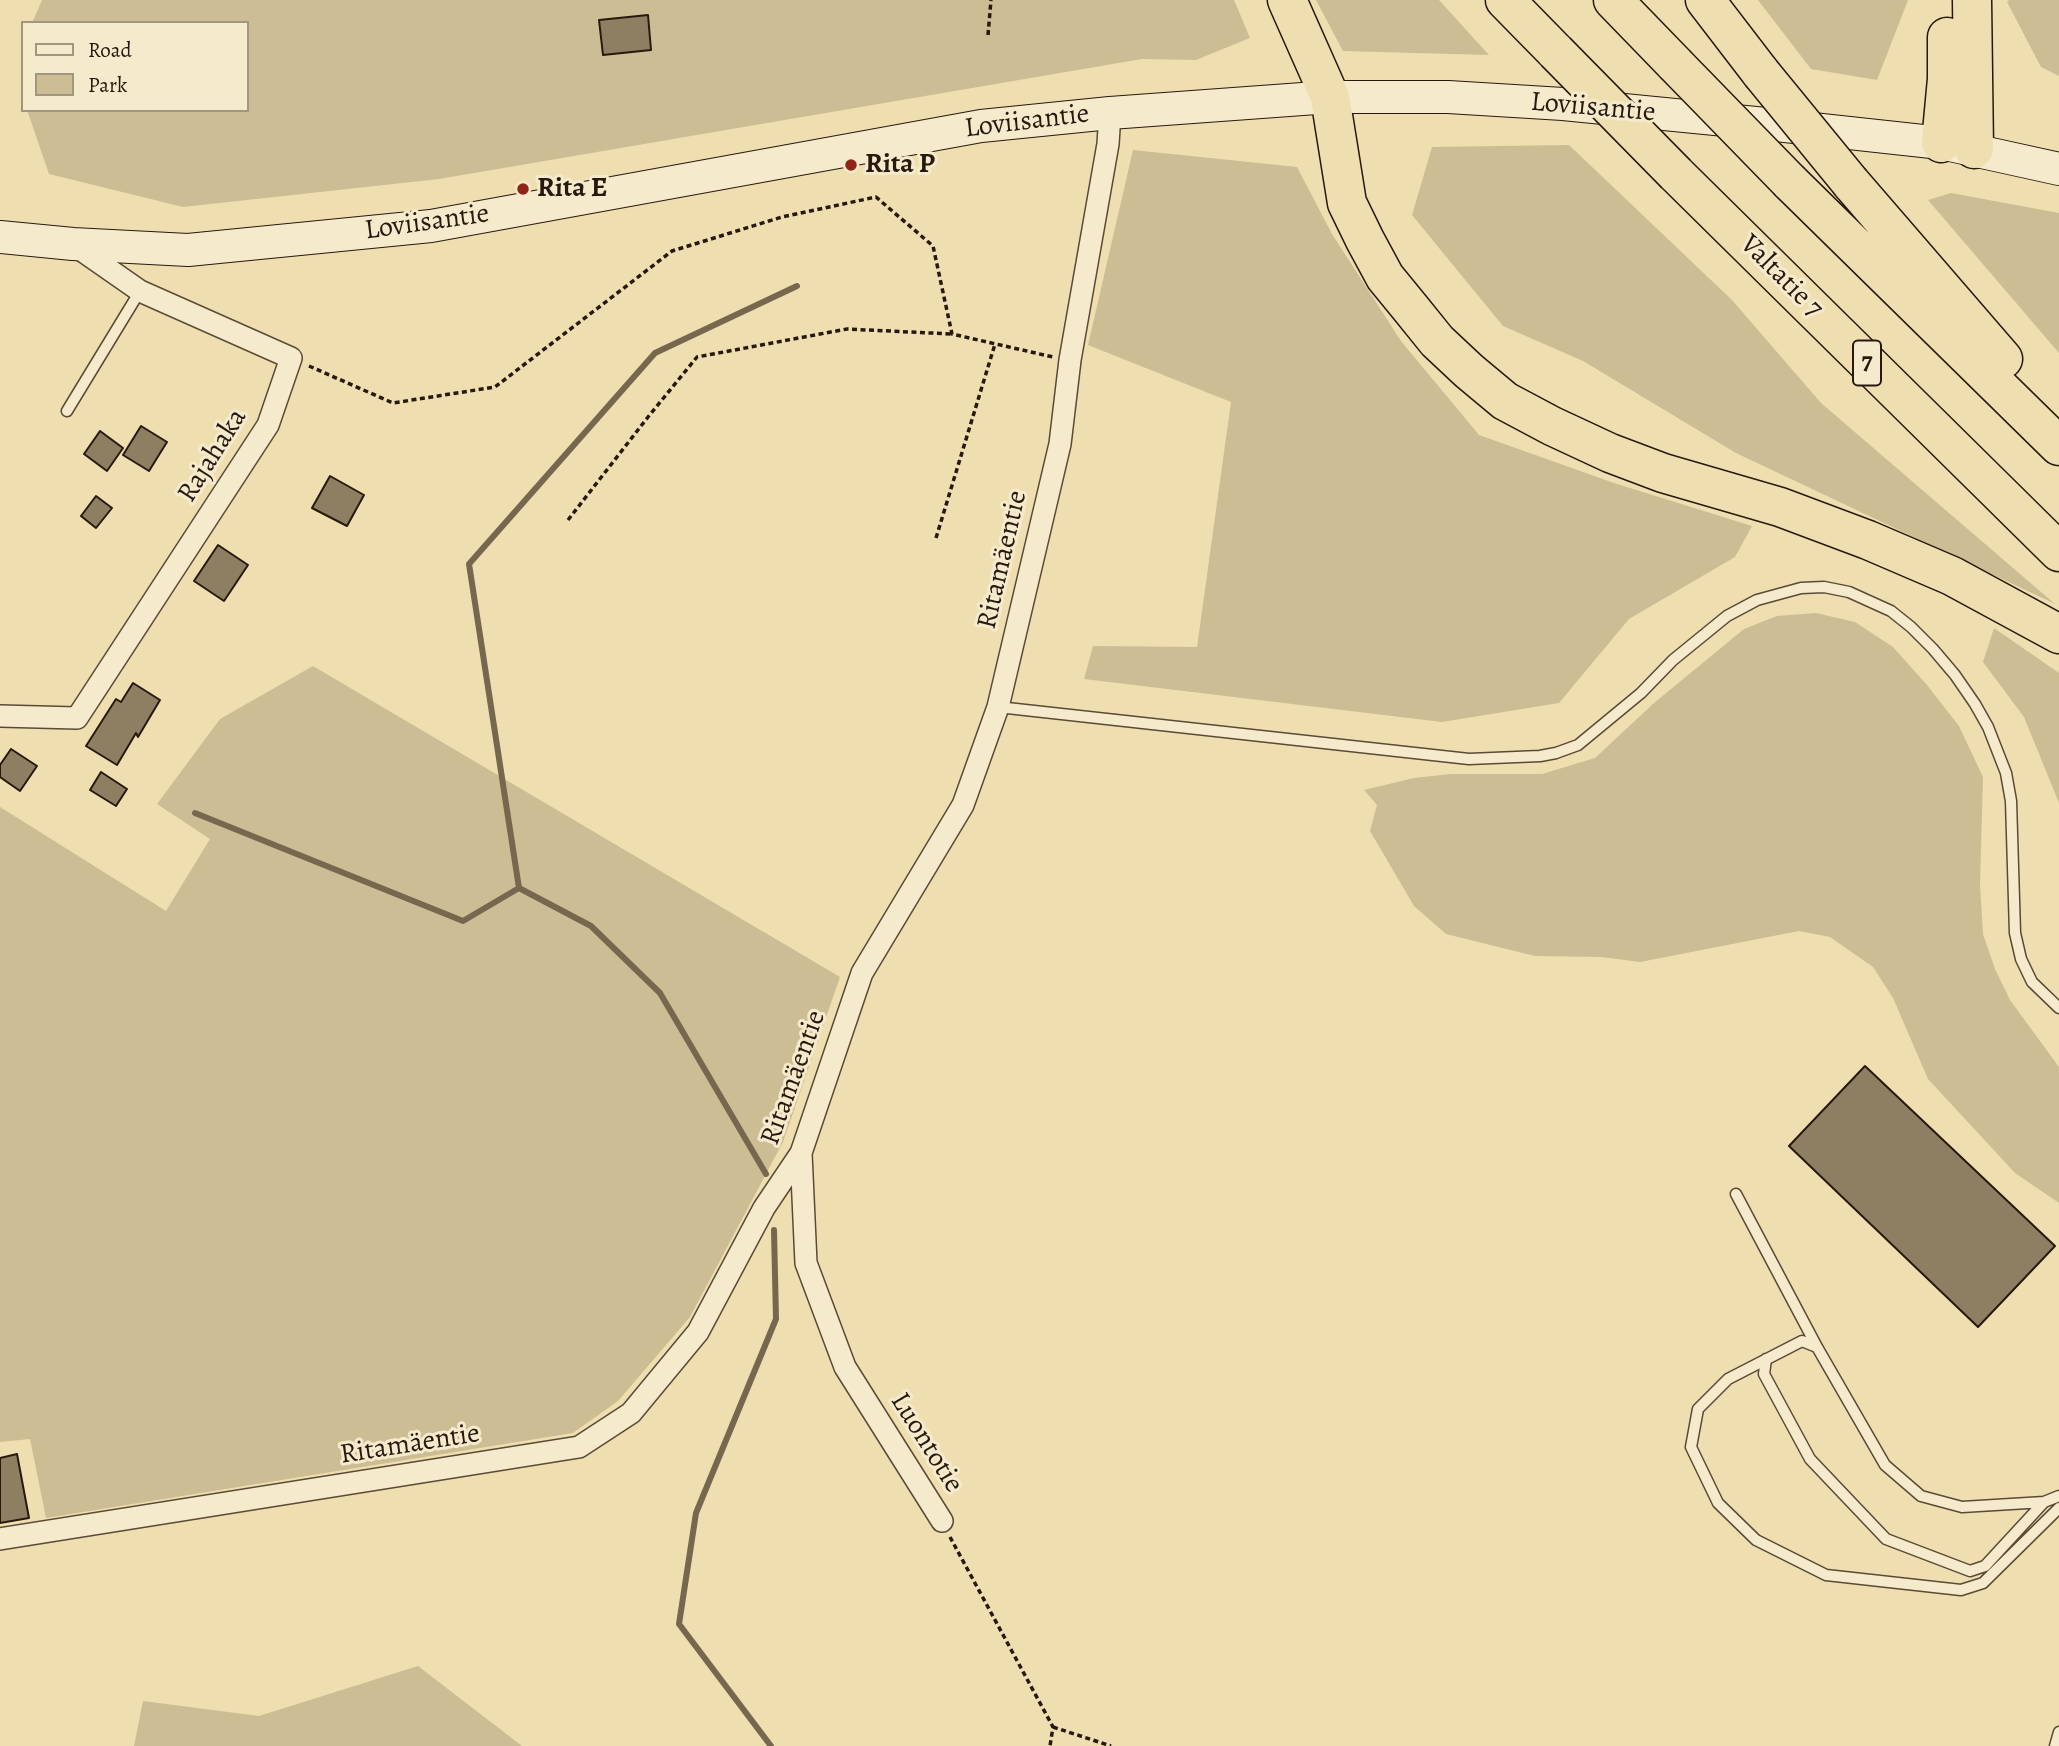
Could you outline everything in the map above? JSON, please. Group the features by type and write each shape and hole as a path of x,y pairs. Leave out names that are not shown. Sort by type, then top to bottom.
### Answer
{"highway":[{"path":"1287,0 1330,97 1347,203 1385,277 1437,341 1505,401 1610,453 1663,473 1780,507 1868,540 1952,576 2059,634"},
{"name":"Valtatie 7","path":"1505,0 1676,174 2059,552"},
{"path":"1613,0 1790,181 2059,446"},
{"path":"1705,0 1761,74 1851,183 2003,359 2059,416"},
{"path":"1946,0 1947,79 1958,146"},
{"path":"1958,146 1972,0"}],"main road":[{"name":"Loviisantie","path":"0,237 188,250 430,226 981,125 1330,97 1448,97 1563,104 1958,146 2059,169"}],"street":[{"name":"Ritamäentie","path":"0,1539 579,1447 631,1413 698,1332 764,1208 801,1153 862,973 963,805 998,707 1059,444 1070,360 1108,144 1110,113"},
{"path":"73,244 140,291 290,358"},
{"name":"Rajahaka","path":"0,716 77,718 268,425 290,358"},
{"name":"Luontotie","path":"801,1153 806,1263 845,1367 942,1521"}],"lane":[{"path":"67,411 140,291"},
{"path":"998,707 1469,759 1540,756 1578,745 1641,693 1704,633 1727,616 1758,600 1801,588 1824,587 1849,592 1891,611 1911,627 1955,676 1988,727 2006,773 2011,801 2015,933 2021,959 2032,982 2059,1008"},
{"path":"1736,1194 1817,1347 1885,1465 1921,1496 1962,1507 2044,1502 2059,1496"},
{"path":"1817,1347 1802,1341 1766,1359 1728,1379 1698,1409 1691,1447 1718,1503 1756,1540 1826,1575 1961,1590 1983,1583 2059,1508"},
{"path":"1766,1359 1764,1374 1810,1459 1886,1539 1970,1571 1985,1566 2044,1502"},
{"path":"2055,1746 2059,1732"}],"path":[{"path":"988,35 991,0"},
{"path":"290,358 393,403 495,387 672,251 782,217 876,197 933,246 952,334"},
{"path":"568,520 697,357 847,329 952,334 1070,360"},
{"path":"936,538 995,344"},
{"name":"Luontotie","path":"942,1521 1054,1727"},
{"path":"1050,1746 1054,1727 1111,1746"}],"green space":[{"path":"42,0 1234,0 1250,38 1196,60 1142,59 439,179 183,207 49,174 28,112 248,112 248,21 33,21"},
{"path":"1316,0 1439,0 1489,55 1343,51"},
{"path":"1758,0 1908,0 1877,80 1811,69"},
{"path":"2059,0 2059,76 2041,67 2007,2"},
{"path":"1569,145 1732,300 1821,403 2055,604 1736,453 1583,361 1503,326 1412,215 1432,147"},
{"path":"1133,150 1297,167 1332,234 1401,341 1479,435 1614,483 1752,526 1735,557 1629,619 1559,703 1442,722 1084,679 1093,646 1197,647 1231,402 1088,345"},
{"path":"1951,193 2059,213 2059,353 1928,200"},
{"path":"1816,613 1855,622 1893,647 1959,726 1983,777 1980,884 1983,934 1995,969 2010,1000 2059,1067 2059,1203 2015,1173 1928,1079 1893,998 1873,967 1830,937 1799,931 1640,962 1601,957 1535,956 1446,934 1414,906 1370,831 1377,805 1364,790 1414,778 1451,774 1542,774 1595,758 1654,703 1744,629 1777,616"},
{"path":"1994,628 2059,673 2059,803 2024,717 1983,662"},
{"path":"313,666 840,977 783,1142 690,1317 618,1401 573,1433 46,1518 30,1439 0,1442 0,807 166,911 210,839 157,804 220,719"},
{"path":"418,1666 522,1746 134,1746 143,1701 259,1716"}],"building":[{"path":"648,15 651,50 603,55 599,20"},
{"path":"141,426 167,442 149,471 123,455"},
{"path":"100,431 123,448 107,471 84,454"},
{"path":"330,476 364,495 347,526 312,508"},
{"path":"96,496 112,508 96,528 81,516"},
{"path":"218,545 248,565 224,601 194,581"},
{"path":"133,683 160,700 117,765 86,746 116,699 121,702"},
{"path":"11,749 37,766 20,791 0,777 0,765"},
{"path":"101,772 127,789 116,806 90,790"},
{"path":"1865,1066 2055,1246 1978,1327 1789,1146"},
{"path":"17,1454 29,1518 0,1523 0,1458"}],"waterway":[{"path":"519,888 469,564 655,353 797,286"},
{"path":"195,813 463,921 519,888 591,926 660,993 766,1174"},
{"path":"771,1746 679,1624 696,1513 776,1319 774,1230"}],"place":[{"name":"Rita P","path":"851,165"},
{"name":"Rita E","path":"523,189"}]}
